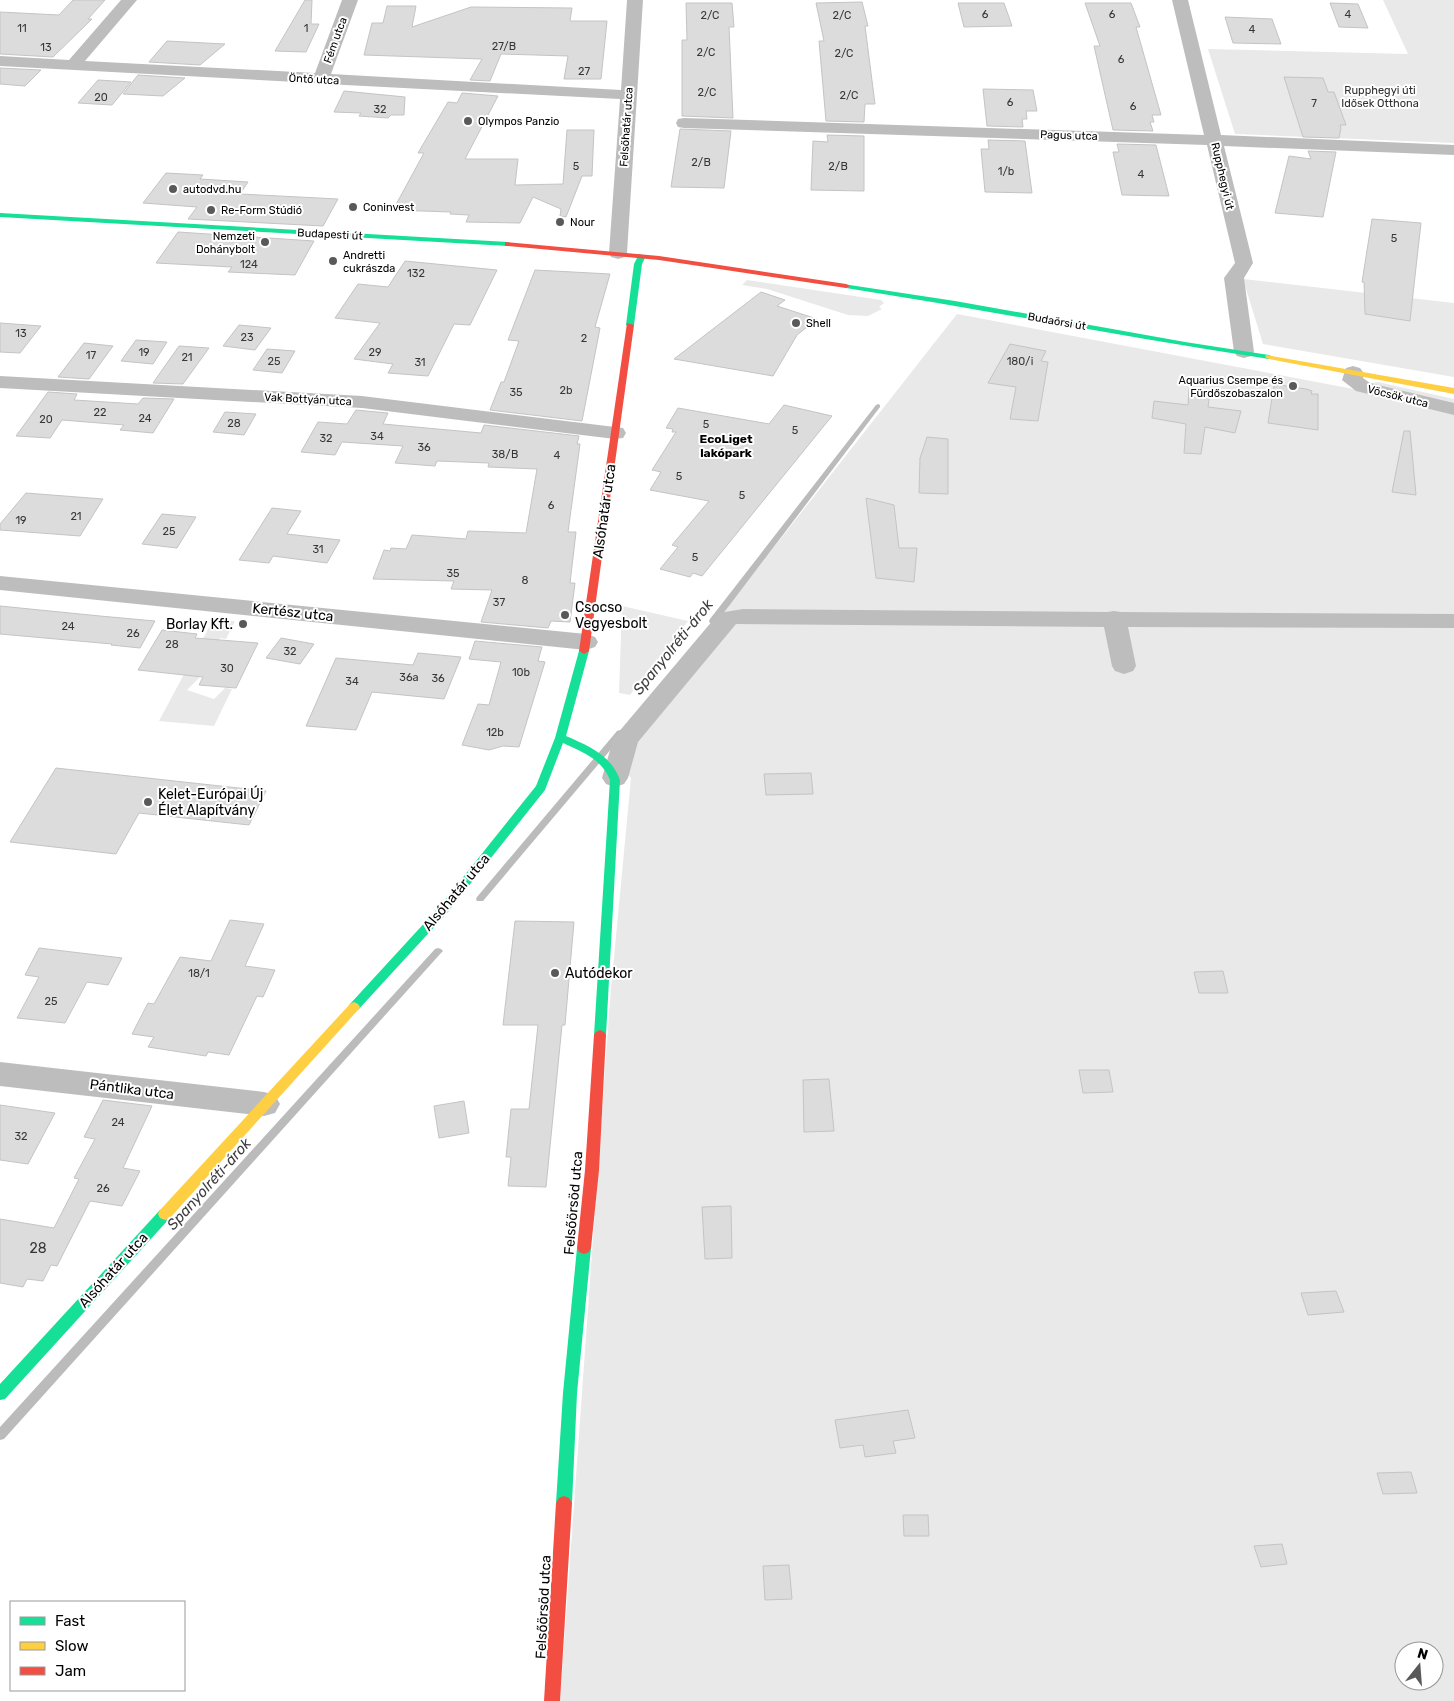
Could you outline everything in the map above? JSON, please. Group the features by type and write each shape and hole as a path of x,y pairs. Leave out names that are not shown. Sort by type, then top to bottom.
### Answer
{"street":[{"path":"73,65 129,0"},
{"name":"Fém utca","path":"321,80 350,0"},
{"name":"Felsőhatár utca","path":"618,253 635,0"},
{"name":"Rupphegyi út","path":"1180,0 1244,263 1234,278 1244,352"},
{"name":"Öntő utca","path":"0,61 321,80 629,95"},
{"name":"Pagus utca","path":"684,123 1215,140 1454,150"},
{"name":"Budapesti út","path":"0,215 424,239 618,253 659,258"},
{"name":"Alsóhatár utca","path":"0,1394 444,909 541,787 560,738 586,642 638,266 642,256"},
{"name":"Budaörsi út","path":"659,258 908,295 1175,342 1244,352 1454,391"},
{"name":"Vöcsök utca","path":"1354,372 1352,380 1363,387 1454,410"},
{"name":"Vak Bottyán utca","path":"0,382 362,402 615,433"},
{"name":"Kertész utca","path":"0,583 586,642"},
{"path":"560,738 589,752 613,773 626,740 728,618 743,616 900,619 1114,618 1454,621"},
{"path":"1114,618 1124,666"},
{"name":"Felsőörsöd utca","path":"552,1701 570,1393 592,1170 613,773"},
{"name":"Pántlika utca","path":"0,1074 264,1104"}],"green space":[{"name":"Rupphegyi úti Idősek Otthona","path":"1383,0 1454,0 1454,143 1235,134 1208,49 1408,54"},
{"path":"1243,279 1454,303 1454,377 1263,344"},
{"path":"747,280 881,300 884,303 879,307 882,309 868,316 848,315 767,289 742,285"},
{"path":"957,314 1359,390 1454,413 1454,1701 560,1701 610,1000 631,778 611,755"},
{"path":"1378,382 1454,399 1454,406 1371,385 1371,383"},
{"path":"622,606 688,621 630,695 619,693"},
{"path":"213,620 235,621 226,639 220,638 200,677 187,690 214,699 225,688 232,689 214,726 159,721"}],"building":[{"path":"73,0 105,0 88,19 92,19 53,57 0,54 0,12 59,15"},
{"path":"305,0 312,0 311,24 319,24 306,52 275,51"},
{"path":"862,2 868,26 865,26 875,104 865,104 864,122 826,121 819,41 824,41 816,3"},
{"path":"686,3 732,3 734,27 729,27 733,118 682,116 682,40 687,40"},
{"path":"958,3 1004,3 1012,26 964,27"},
{"path":"1085,3 1131,3 1140,27 1136,27 1161,115 1152,115 1154,122 1150,122 1153,131 1113,130 1094,46 1100,46"},
{"path":"1330,3 1358,4 1368,28 1339,27"},
{"path":"387,6 416,6 412,27 471,7 572,8 570,21 607,21 601,79 564,79 568,56 501,54 490,81 470,80 482,59 364,55 372,23 383,23"},
{"path":"1225,17 1272,19 1281,44 1233,43"},
{"path":"167,41 225,44 200,65 149,62"},
{"path":"0,68 41,70 25,86 0,84"},
{"path":"138,75 185,78 163,96 123,94"},
{"path":"1284,77 1323,78 1328,92 1334,92 1346,125 1340,125 1339,138 1303,137"},
{"path":"98,80 131,82 112,105 78,103"},
{"path":"983,89 1033,90 1037,111 1026,111 1027,119 1022,119 1023,127 987,126"},
{"path":"344,91 405,97 404,115 391,115 388,118 359,116 361,113 334,112"},
{"path":"462,93 498,96 465,159 518,159 515,185 563,184 567,130 594,130 592,176 582,176 566,217 560,216 561,209 533,197 520,223 466,222 469,215 450,214 451,212 393,210 424,153 418,153 448,102 457,103"},
{"path":"680,129 731,131 724,188 671,187"},
{"path":"827,135 864,136 864,191 811,190 813,141 828,142"},
{"path":"988,140 1025,141 1032,193 985,192 981,149 989,149"},
{"path":"1117,144 1156,145 1169,196 1122,195 1113,152 1119,152"},
{"path":"1308,151 1336,152 1323,217 1275,213 1289,156 1311,159"},
{"path":"166,173 203,175 200,179 248,182 240,194 338,199 323,226 188,219 197,207 143,203"},
{"path":"1372,219 1421,223 1410,321 1365,314 1364,282 1362,282"},
{"path":"178,232 314,241 295,275 228,272 232,267 156,263"},
{"path":"405,261 497,270 470,325 454,324 428,376 388,373 393,364 354,359 380,323 335,318 358,284 388,287"},
{"path":"535,270 610,274 595,327 600,328 582,421 490,410 501,382 504,382 519,341 508,340"},
{"path":"761,292 785,300 777,306 817,319 797,335 773,376 674,359"},
{"path":"0,323 41,326 20,353 0,352"},
{"path":"239,325 271,328 255,350 223,346"},
{"path":"136,340 167,342 153,364 121,361"},
{"path":"84,343 113,346 89,379 58,377"},
{"path":"1010,344 1046,351 1041,361 1048,362 1038,421 1010,419 1016,387 988,383"},
{"path":"179,346 209,348 183,384 153,383"},
{"path":"267,349 295,351 282,373 253,370"},
{"path":"1274,386 1306,389 1312,391 1311,394 1318,394 1318,430 1268,423"},
{"path":"1189,389 1210,392 1208,407 1241,411 1235,433 1205,427 1201,454 1184,453 1186,424 1152,418 1154,401 1188,405"},
{"path":"48,392 77,394 74,400 138,404 143,398 174,399 153,433 120,430 124,425 62,420 50,438 16,436"},
{"path":"784,405 832,416 702,576 693,573 690,577 660,569 678,547 672,545 709,501 650,490 661,472 652,470 676,432 672,432 673,429 666,428 678,408 769,424"},
{"path":"356,410 388,413 383,424 481,433 484,425 579,436 577,444 580,444 568,532 576,532 570,583 575,583 570,622 551,621 548,628 481,622 492,590 451,589 454,581 373,579 384,550 390,551 391,548 406,549 412,535 466,539 468,531 526,533 537,469 488,467 489,463 437,461 435,466 395,463 403,446 342,442 335,455 301,452 318,422 347,424"},
{"path":"225,412 256,414 244,435 213,432"},
{"path":"1404,431 1410,431 1416,495 1392,492"},
{"path":"927,437 948,439 948,494 919,493 920,458"},
{"path":"26,493 103,499 80,536 0,530 0,524"},
{"path":"866,498 894,505 899,548 917,548 914,582 876,578"},
{"path":"272,508 301,511 287,534 340,540 327,563 273,556 269,563 239,560"},
{"path":"162,514 196,517 177,548 142,544"},
{"path":"0,606 155,621 140,648 0,634"},
{"path":"162,630 197,634 195,638 258,643 236,688 199,685 203,677 138,670"},
{"path":"281,638 314,644 300,664 266,658"},
{"path":"475,641 542,647 538,661 545,662 519,747 503,746 489,750 462,745 478,704 489,705 501,662 469,659"},
{"path":"418,653 461,657 444,699 372,692 356,730 306,726 336,658 413,665"},
{"name":"Kelet-Európai Új Élet Alapítvány","path":"56,768 266,791 249,825 139,813 116,854 10,842"},
{"path":"811,773 813,794 766,795 764,774"},
{"path":"230,920 264,924 245,966 275,970 263,997 257,996 229,1055 208,1052 206,1056 148,1047 154,1037 132,1034 148,1003 154,1004 180,957 211,961"},
{"path":"515,921 574,922 565,1025 562,1025 546,1187 508,1186 511,1157 506,1157 511,1109 529,1109 538,1025 503,1025"},
{"path":"39,948 122,958 108,985 87,982 65,1023 17,1018 39,977 25,975"},
{"path":"1223,971 1228,993 1199,993 1194,972"},
{"path":"1079,1070 1109,1070 1113,1092 1083,1093"},
{"path":"829,1079 834,1131 804,1132 803,1080"},
{"path":"103,1100 152,1106 123,1168 140,1171 122,1206 90,1201 57,1266 51,1265 43,1281 27,1279 23,1287 0,1283 0,1219 54,1228 79,1179 74,1178 95,1139 84,1137"},
{"path":"464,1101 469,1133 439,1138 434,1106"},
{"path":"0,1105 55,1113 28,1164 0,1160"},
{"path":"731,1206 732,1258 705,1259 702,1207"},
{"path":"1336,1291 1344,1312 1308,1315 1301,1293"},
{"path":"908,1410 915,1438 893,1441 896,1453 865,1457 863,1445 840,1448 835,1420"},
{"path":"1411,1472 1417,1493 1383,1494 1377,1473"},
{"path":"903,1515 928,1515 929,1536 904,1536"},
{"path":"1282,1544 1287,1564 1261,1567 1254,1546"},
{"path":"789,1565 792,1599 765,1600 763,1566"}],"waterway":[{"name":"Spanyolréti-árok","path":"713,621 878,406"},
{"name":"Spanyolréti-árok","path":"480,899 620,733"},
{"name":"Spanyolréti-árok","path":"0,1435 438,951"}],"traffic: fast":[{"path":"0,215 508,244"},
{"path":"630,325 638,264 642,256"},
{"path":"846,286 1269,357"},
{"path":"354,1007 444,909 541,787 560,738 584,651"},
{"path":"560,738 593,753 601,759 612,772 615,780 600,1035"},
{"path":"0,1394 165,1214"},
{"path":"564,1503 570,1393 584,1248"}],"traffic: slow":[{"path":"1269,357 1454,391"},
{"path":"165,1214 354,1007"}],"traffic: jam":[{"path":"508,244 659,258 846,286"},
{"path":"584,651 630,325"},
{"path":"584,1248 592,1170 600,1035"},
{"path":"552,1701 564,1503"}],"place":[{"name":"Olympos Panzio","path":"468,121"},
{"name":"autodvd.hu","path":"173,189"},
{"name":"Coninvest","path":"353,207"},
{"name":"Re-Form Stúdió","path":"211,210"},
{"name":"Nour","path":"560,222"},
{"name":"Nemzeti Dohánybolt","path":"265,242"},
{"name":"Andretti cukrászda","path":"333,261"},
{"name":"Shell","path":"796,323"},
{"name":"Aquarius Csempe és Fürdőszobaszalon","path":"1293,386"},
{"name":"Csocso Vegyesbolt","path":"565,615"},
{"name":"Borlay Kft.","path":"243,624"},
{"name":"Kelet-Európai Új Élet Alapítvány","path":"148,802"},
{"name":"Autódekor","path":"555,973"}],"district":[{"name":"EcoLiget lakópark","path":"726,446"}]}
